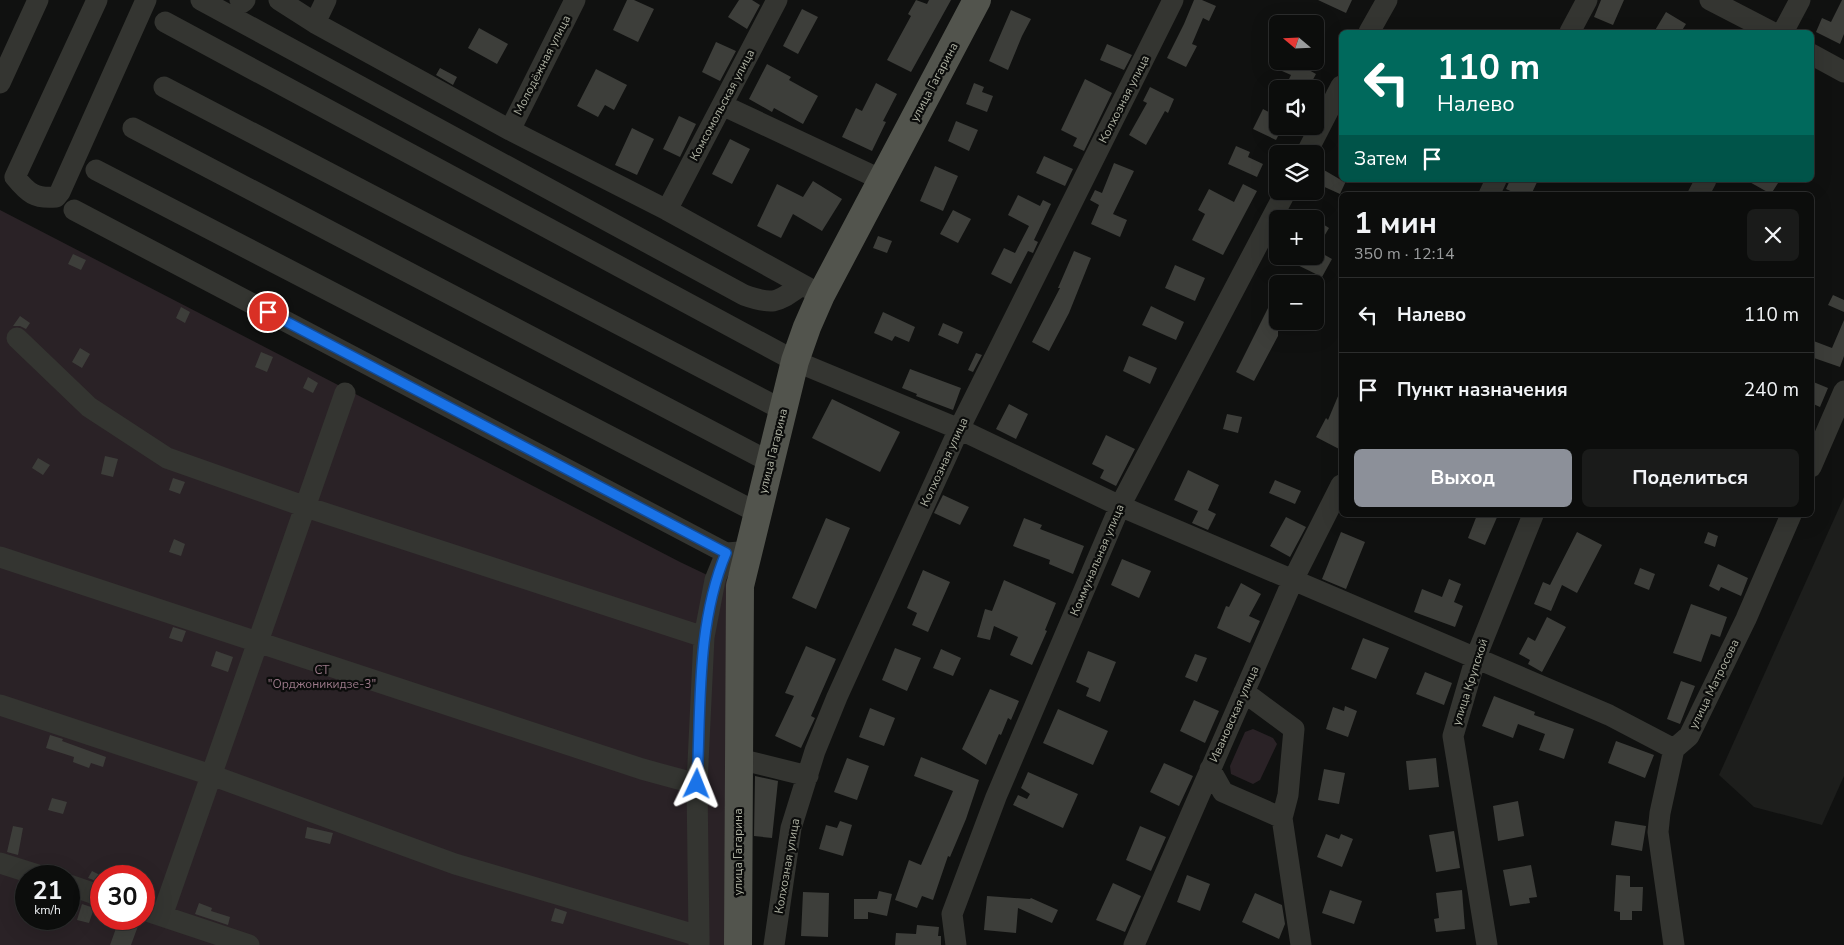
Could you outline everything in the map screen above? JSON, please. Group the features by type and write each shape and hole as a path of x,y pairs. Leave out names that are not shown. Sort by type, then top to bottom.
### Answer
{"main road":[{"name":"улица Гагарина","path":"738,945 740,586 737,552 758,513 795,360 807,327 812,290 882,180 977,0"}],"street":[{"path":"0,83 38,0"},
{"path":"97,0 15,178 28,193 47,198 56,198 60,192 146,0"},
{"path":"201,0 744,296 757,300 777,302 812,290"},
{"path":"240,0 243,2 245,0"},
{"path":"279,0 316,23 510,130 668,210 812,290"},
{"path":"316,23 326,0"},
{"name":"Молодёжная улица","path":"510,130 575,0"},
{"name":"Комсомольская улица","path":"668,210 777,0"},
{"name":"Колхозная улица","path":"774,945 791,828 837,697 959,429 1173,0"},
{"path":"1370,30 1386,0"},
{"path":"1571,30 1587,0"},
{"path":"1710,0 1768,30"},
{"path":"1784,30 1800,0"},
{"path":"165,22 795,360 959,429 1120,506 1609,714 1674,749 1660,813 1658,832 1674,945"},
{"path":"1814,56 1844,72"},
{"path":"164,88 783,410"},
{"path":"1311,145 1339,90"},
{"path":"722,105 882,180"},
{"path":"133,128 770,462"},
{"path":"96,170 758,513"},
{"name":"Коммунальная улица","path":"956,945 952,914 996,797 1120,506 1281,200"},
{"path":"0,705 211,775 455,864 699,941 697,784 704,637 715,580 737,552 74,210"},
{"path":"17,338 89,407 167,458 306,507 704,637"},
{"path":"1814,460 1844,391"},
{"path":"155,908 211,775 345,393"},
{"name":"Ивановская улица","path":"1134,945 1293,580 1339,489"},
{"name":"улица Крупской","path":"1487,945 1453,736 1476,657 1532,517"},
{"name":"улица Матросова","path":"1674,749 1689,736 1746,619 1790,517"},
{"path":"0,557 642,769 697,784"},
{"path":"1244,692 1294,729 1288,795 1282,818 1301,945"},
{"path":"739,759 808,776"},
{"path":"1210,769 1223,792 1282,818"},
{"path":"0,863 15,868"},
{"path":"155,914 249,945"}],"shaded area":[{"path":"1844,497 1844,776 1822,825 1754,807 1719,775"}],"green space":[{"name":"СТ \"Орджоникидзе-3\"","path":"0,210 680,562 724,583 730,576 733,945 0,945"},
{"path":"1253,729 1273,738 1277,744 1260,780 1253,784 1231,774 1230,766 1245,732"}],"building":[{"path":"627,0 634,0 654,9 638,42 613,30"},
{"path":"739,0 752,0 760,5 747,29 728,17"},
{"path":"916,0 927,4 929,0 951,0 911,72 887,60 911,16 908,14"},
{"path":"1194,0 1202,0 1216,6 1209,21 1203,18 1192,44 1197,46 1186,67 1167,58"},
{"path":"1318,0 1352,0 1346,13"},
{"path":"1601,0 1624,0 1613,25 1594,17"},
{"path":"1842,0 1844,0 1844,34 1840,44 1816,32 1822,18 1831,22"},
{"path":"802,9 818,17 798,54 783,46"},
{"path":"1011,10 1031,19 1008,70 989,61"},
{"path":"1666,12 1686,24 1682,30 1655,30"},
{"path":"479,28 508,44 497,64 468,48"},
{"path":"716,42 736,51 720,81 702,72"},
{"path":"1107,44 1132,55 1124,70 1100,60"},
{"path":"767,64 791,77 789,80 818,96 803,124 774,108 772,112 749,99"},
{"path":"440,68 457,77 453,85 436,75"},
{"path":"596,69 627,85 614,110 605,105 598,117 577,106"},
{"path":"1309,70 1316,74 1313,80 1288,80 1291,75 1282,71"},
{"path":"1085,79 1112,93 1084,151 1073,146 1077,138 1061,130"},
{"path":"876,83 897,94 883,121 886,122 872,151 842,137 856,108 862,111"},
{"path":"974,83 984,87 982,92 993,96 987,112 966,104"},
{"path":"1150,87 1174,99 1168,113 1165,111 1146,145 1129,135 1147,103 1143,101"},
{"path":"1263,109 1269,112 1269,135 1278,135 1276,140 1253,129"},
{"path":"679,116 696,124 680,157 663,149"},
{"path":"956,121 978,130 969,151 948,141"},
{"path":"632,128 654,139 637,175 615,165"},
{"path":"730,139 750,149 732,184 712,174"},
{"path":"1236,146 1250,152 1248,157 1263,164 1257,177 1228,164"},
{"path":"1044,156 1073,169 1065,186 1036,173"},
{"path":"1114,163 1134,171 1113,214 1127,220 1120,237 1091,224 1099,205 1090,200 1095,190 1102,193"},
{"path":"935,166 958,176 943,211 920,201"},
{"path":"1324,170 1339,179 1339,182 1346,182 1339,194 1324,187"},
{"path":"813,181 842,199 822,231 793,214 781,238 757,226 777,184 803,197"},
{"path":"1509,182 1537,182 1532,192 1512,192 1506,189"},
{"path":"1750,182 1779,182 1772,192 1767,192"},
{"path":"1243,184 1257,191 1223,255 1192,240 1205,214 1198,210 1209,189 1234,202"},
{"path":"1018,195 1040,206 1043,200 1051,204 1034,240 1038,242 1033,253 1028,251 1011,284 991,274 1004,248 1015,253 1029,226 1008,215"},
{"path":"953,210 971,219 958,243 940,234"},
{"path":"1324,225 1329,228 1324,236"},
{"path":"878,236 892,241 887,253 873,248"},
{"path":"1074,251 1091,258 1069,313 1049,351 1032,342 1060,288 1058,288"},
{"path":"73,254 86,260 81,270 68,264"},
{"path":"1324,254 1332,259 1323,275 1318,275 1297,265 1324,265"},
{"path":"1175,265 1205,278 1195,301 1165,288"},
{"path":"1833,295 1844,300 1844,312 1828,305"},
{"path":"1151,306 1184,322 1176,340 1142,325"},
{"path":"1269,306 1269,330 1278,330 1278,336 1254,381 1236,372"},
{"path":"181,307 190,312 185,323 176,318"},
{"path":"883,312 915,327 909,342 895,336 892,341 874,333"},
{"path":"20,316 30,323 26,329 20,326 13,326"},
{"path":"1844,320 1844,356 1840,367 1814,358 1814,341 1832,348"},
{"path":"943,323 963,332 958,344 938,335"},
{"path":"80,348 90,354 82,368 72,362"},
{"path":"261,352 273,357 267,372 255,367"},
{"path":"976,353 982,355 973,372 968,370"},
{"path":"1129,356 1157,368 1150,384 1123,371"},
{"path":"910,369 961,388 953,410 916,396 917,394 902,388"},
{"path":"308,377 318,383 313,393 303,388"},
{"path":"1814,382 1828,388 1820,407 1814,404"},
{"path":"1339,394 1339,449 1316,437 1326,418 1328,420"},
{"path":"832,399 900,432 880,472 812,438"},
{"path":"1009,404 1028,414 1016,439 996,429"},
{"path":"1227,414 1242,417 1238,433 1223,429"},
{"path":"1106,435 1135,449 1116,486 1100,478 1104,470 1092,464"},
{"path":"105,456 118,459 113,477 101,474"},
{"path":"38,458 50,465 43,475 32,468"},
{"path":"1188,470 1219,485 1208,510 1216,514 1208,530 1192,523 1198,511 1174,500"},
{"path":"173,478 185,482 180,494 169,490"},
{"path":"1275,480 1301,491 1295,504 1269,493"},
{"path":"943,495 969,507 960,525 934,513"},
{"path":"1286,517 1306,527 1290,557 1270,546"},
{"path":"1476,517 1497,517 1485,545 1468,538"},
{"path":"826,518 850,528 816,609 792,598"},
{"path":"1024,518 1042,525 1040,529 1084,546 1073,574 1049,564 1050,560 1013,546"},
{"path":"1341,532 1365,542 1346,589 1322,579"},
{"path":"1577,532 1602,545 1577,593 1562,585 1551,611 1534,604 1543,582 1550,585"},
{"path":"1708,532 1718,536 1715,547 1704,543"},
{"path":"174,539 185,544 181,556 169,552"},
{"path":"1122,559 1151,571 1139,598 1111,585"},
{"path":"1718,564 1748,578 1741,596 1721,587 1719,591 1709,586"},
{"path":"1640,568 1655,574 1649,590 1634,584"},
{"path":"923,570 950,582 928,632 912,625 917,613 907,608"},
{"path":"1449,579 1461,584 1454,602 1463,606 1455,627 1414,612 1422,589 1442,597"},
{"path":"1004,580 1056,603 1045,630 1047,631 1032,665 1010,655 1018,637 994,626 990,640 977,637 985,609 992,611"},
{"path":"1241,583 1261,594 1249,616 1260,621 1250,643 1217,628 1226,606 1229,607"},
{"path":"1691,604 1727,617 1720,637 1711,634 1701,662 1673,653"},
{"path":"1547,617 1566,627 1542,672 1528,664 1530,660 1519,654 1528,637 1535,641"},
{"path":"173,627 186,631 182,642 169,638"},
{"path":"1363,638 1389,648 1376,679 1351,669"},
{"path":"806,646 836,659 811,716 815,718 801,748 775,736 794,696 785,693"},
{"path":"895,648 921,658 907,691 882,680"},
{"path":"941,649 961,658 953,676 933,668"},
{"path":"216,651 233,657 228,672 211,666"},
{"path":"1088,651 1116,662 1100,702 1086,696 1089,688 1076,682"},
{"path":"1195,654 1207,658 1197,682 1185,677"},
{"path":"1425,672 1452,683 1444,705 1416,694"},
{"path":"1681,681 1695,686 1680,724 1667,719"},
{"path":"990,689 1019,701 1011,720 1008,718 1001,735 999,734 986,765 962,749"},
{"path":"1494,696 1535,712 1534,715 1574,729 1564,759 1539,750 1545,734 1518,724 1513,738 1482,726"},
{"path":"1194,700 1219,711 1205,743 1180,731"},
{"path":"1345,706 1357,711 1348,737 1326,729 1333,707 1344,711"},
{"path":"870,708 895,718 884,746 859,737"},
{"path":"1058,709 1108,731 1093,765 1043,743"},
{"path":"50,735 106,757 103,767 91,763 89,768 73,762 74,757 46,748"},
{"path":"1616,741 1654,755 1645,778 1608,763"},
{"path":"921,757 979,780 966,819 950,857 948,856 933,900 922,896 917,908 895,900 909,860 921,865 953,791 914,776"},
{"path":"847,758 869,766 857,800 834,792"},
{"path":"1436,758 1439,787 1409,790 1406,761"},
{"path":"1164,763 1193,776 1179,806 1150,792"},
{"path":"1324,769 1345,773 1339,804 1318,800"},
{"path":"1028,772 1078,794 1063,828 1013,805 1018,795 1027,799 1030,794 1021,788"},
{"path":"755,776 778,781 772,838 754,836"},
{"path":"52,798 67,802 63,814 48,810"},
{"path":"1518,801 1524,836 1498,841 1493,806"},
{"path":"840,821 852,825 843,856 819,849 826,825 837,828"},
{"path":"1615,821 1646,826 1642,851 1611,845"},
{"path":"13,826 23,828 18,855 7,852"},
{"path":"1140,826 1166,837 1151,871 1126,860"},
{"path":"307,827 333,833 330,844 305,838"},
{"path":"1454,831 1460,868 1436,872 1429,835"},
{"path":"1326,834 1339,839 1341,834 1353,839 1342,867 1317,857"},
{"path":"1531,865 1537,897 1529,898 1530,903 1510,906 1503,870"},
{"path":"1187,875 1210,884 1200,911 1177,902"},
{"path":"1616,875 1630,876 1630,887 1643,887 1642,911 1632,911 1632,920 1620,920 1620,912 1614,911"},
{"path":"1113,883 1141,896 1125,932 1096,920"},
{"path":"1330,890 1362,901 1354,924 1322,913"},
{"path":"1462,890 1465,929 1436,932 1434,919 1439,918 1436,893"},
{"path":"879,891 892,894 887,916 868,912 868,919 854,919 854,899 877,899"},
{"path":"803,892 829,893 828,937 801,936"},
{"path":"1255,893 1282,905 1285,924 1279,939 1242,922"},
{"path":"987,896 1031,898 1058,910 1052,923 1018,908 1016,933 984,930"},
{"path":"199,903 212,908 211,911 230,917 228,925 195,914"},
{"path":"82,904 90,907 89,923 80,921"},
{"path":"555,908 567,912 563,924 551,921"},
{"path":"917,925 939,927 938,936 941,936 941,945 895,945 896,933 916,934"},
{"path":"115,930 137,930 131,945 110,945"}],"route":[{"path":"268,312 726,553 715,580 704,637 697,784"}]}
